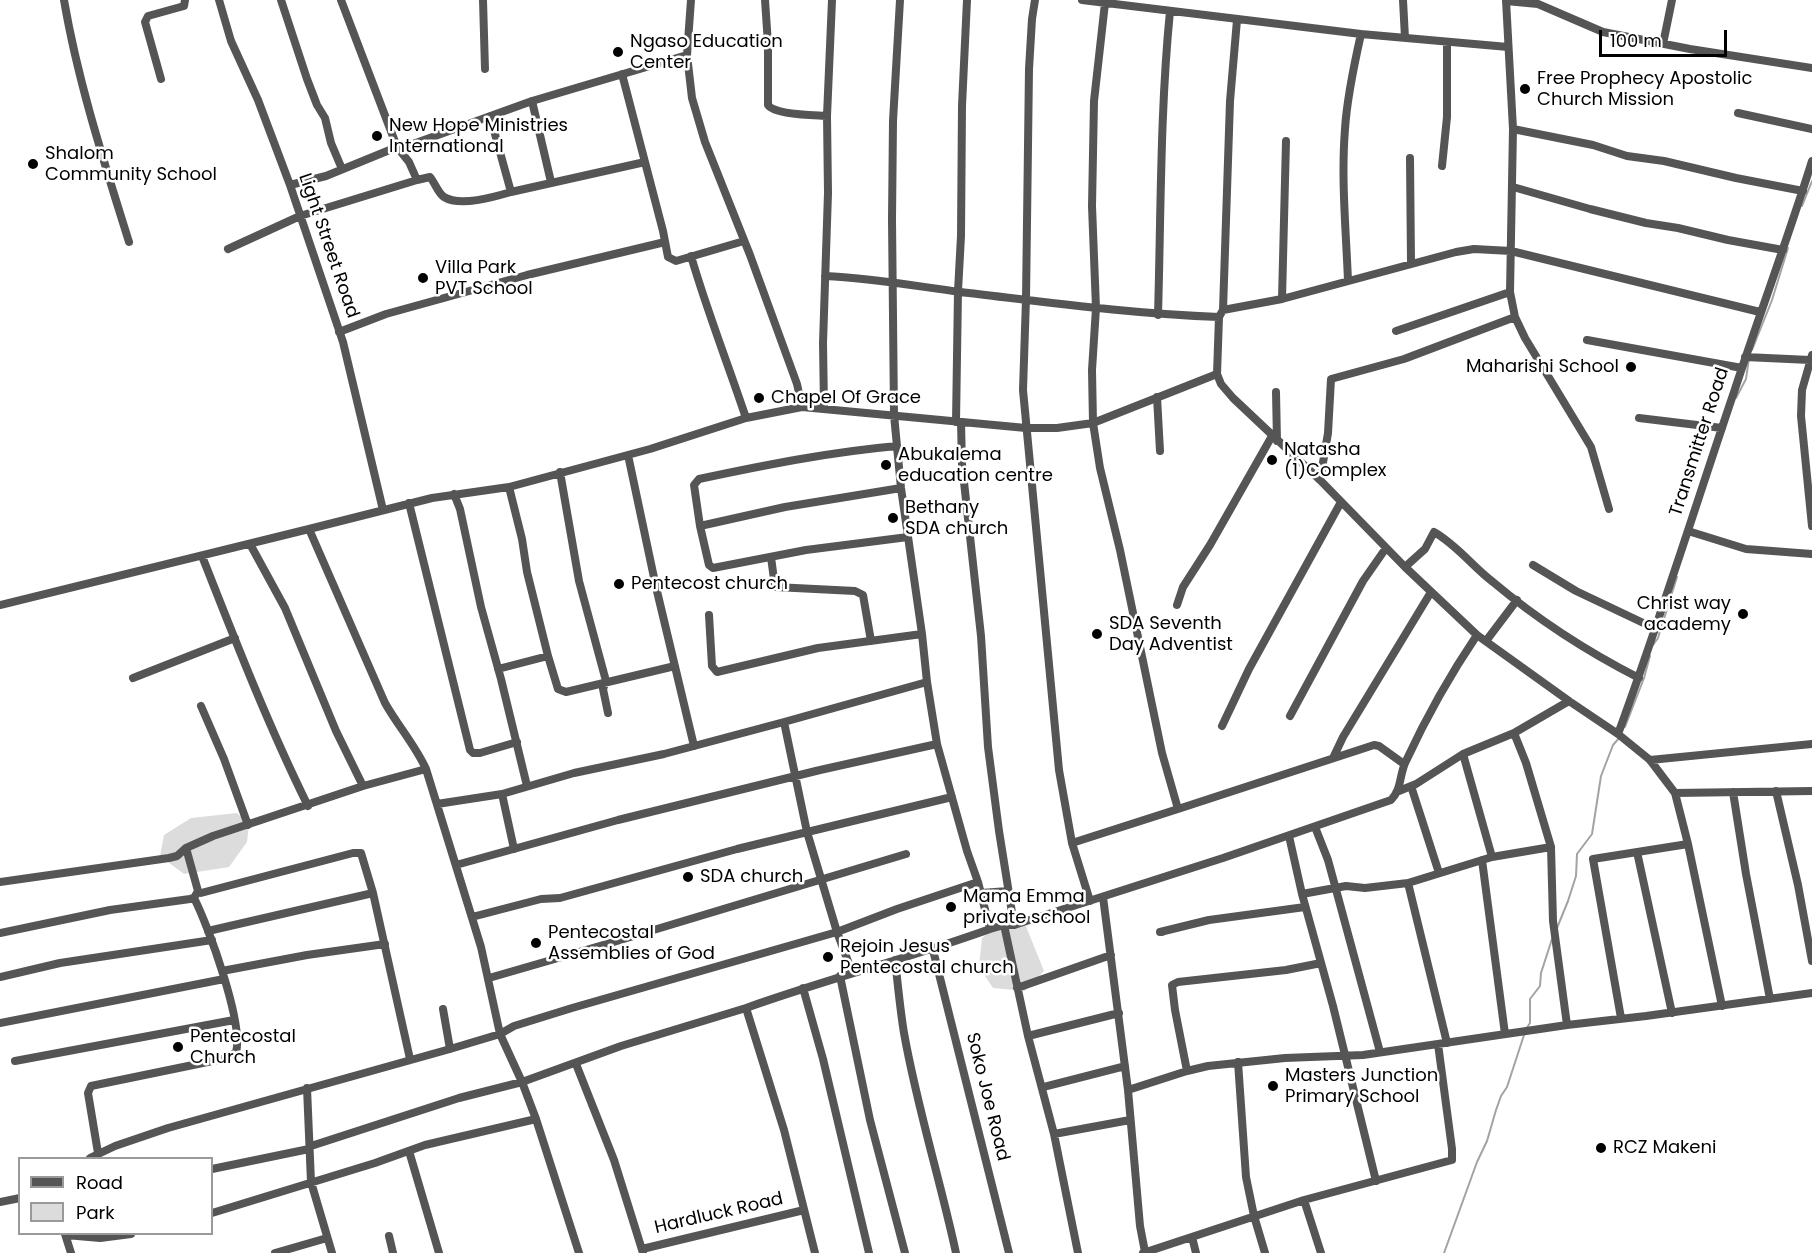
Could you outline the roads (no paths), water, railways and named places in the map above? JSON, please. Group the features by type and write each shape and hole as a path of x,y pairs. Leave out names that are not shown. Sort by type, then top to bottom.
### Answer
{"street":[{"path":"64,0 88,104 129,242"},
{"path":"161,78 145,22 146,18 184,6 185,0"},
{"name":"Light Street Road","path":"219,0 231,41 258,100 290,185 339,332 359,403 383,510"},
{"path":"282,0 307,79 317,105 325,118 342,169"},
{"path":"341,0 398,147 409,162 417,180"},
{"path":"483,0 485,69"},
{"path":"691,0 687,55 690,87 697,118 797,384 802,407"},
{"path":"765,0 768,105 770,109 827,116"},
{"path":"824,408 827,116 832,0"},
{"path":"900,0 893,121 892,281 894,415 901,488 937,744 990,929"},
{"path":"968,0 962,106 961,236 958,291 959,422 981,636 988,747 1014,925"},
{"path":"1035,0 1029,69 1023,390 1059,771 1072,843 1090,901"},
{"path":"1082,0 1361,34 1508,47"},
{"path":"1403,0 1405,38"},
{"path":"1663,44 1672,0"},
{"path":"1609,509 1591,447 1525,338 1515,317 1510,292 1513,129 1506,1 1538,4 1604,32 1812,69"},
{"path":"1105,3 1094,101 1092,206 1096,308 1092,370 1093,423 1100,468 1122,559 1162,753 1178,809"},
{"path":"1158,315 1163,110 1170,11"},
{"path":"1237,20 1230,101 1217,374 1225,389 1477,635 1618,734 1650,760 1675,793 1722,1006"},
{"path":"1348,280 1344,168 1345,127 1361,34"},
{"path":"1442,166 1447,117 1447,42"},
{"path":"290,185 342,169 398,147 413,144 532,101 687,55"},
{"path":"622,74 668,257 676,261 744,241"},
{"path":"532,101 550,182"},
{"path":"1738,113 1812,129"},
{"path":"490,116 511,192"},
{"path":"1513,129 1593,146 1627,156 1664,161 1803,191"},
{"path":"1282,299 1286,141"},
{"path":"1410,158 1411,263"},
{"name":"Transmitter Road","path":"1618,734 1656,629 1812,161"},
{"path":"228,249 300,216 430,177 440,194 449,199 474,200 645,162"},
{"path":"1513,187 1646,223 1783,250"},
{"path":"339,332 386,314 527,275 665,242"},
{"path":"825,276 892,281 1158,315 1221,314 1411,263 1474,249 1511,251 1760,312"},
{"path":"691,256 706,308 726,356 746,418"},
{"path":"1396,331 1510,292"},
{"path":"1320,480 1328,433 1331,379 1404,359 1515,317"},
{"path":"1587,340 1742,368"},
{"path":"1745,357 1811,358 1802,390 1801,416 1809,465 1812,524"},
{"path":"0,605 383,510 454,494 509,487 628,455 746,418 802,407 1026,428 1056,428 1093,423 1217,374"},
{"path":"1802,390 1812,388"},
{"path":"1177,605 1183,587 1210,545 1255,463 1275,438 1276,392"},
{"path":"1157,397 1160,451"},
{"path":"1639,418 1722,428"},
{"path":"897,446 784,461 699,478 694,485 700,526 711,567 716,568 806,550 908,537"},
{"path":"628,455 653,576 694,746"},
{"path":"560,472 579,581 606,681 603,689 608,713"},
{"path":"509,487 527,572 558,688 562,692 675,666"},
{"path":"700,526 785,507 901,488"},
{"path":"454,494 461,516 480,607 527,786"},
{"path":"1222,726 1249,669 1341,502"},
{"path":"409,504 470,750 473,753 480,753 517,742"},
{"path":"309,529 385,703 394,720 415,747 426,769 472,917 489,978 500,1034 536,1119 579,1253"},
{"path":"1688,531 1746,549 1812,554"},
{"path":"1405,567 1425,549 1434,532 1449,541 1492,582 1588,651 1639,678"},
{"path":"250,544 285,608 336,731 363,786"},
{"path":"1290,716 1358,591 1386,548"},
{"path":"202,556 285,759 308,806"},
{"path":"771,557 774,585 777,587 859,592 865,600 871,641"},
{"path":"1533,565 1576,591 1656,629"},
{"path":"1334,756 1343,737 1431,592"},
{"path":"1486,641 1517,600"},
{"path":"709,615 712,666 717,672 818,648 922,634"},
{"path":"1399,791 1404,764 1462,657 1477,635"},
{"path":"133,678 235,638"},
{"path":"498,669 548,656"},
{"path":"437,804 502,794 694,746 927,682"},
{"path":"213,1169 310,1148 459,1098 522,1082 621,1046 746,1008 852,972 933,950 990,929 1014,925 1103,897 1385,803 1399,791 1463,754 1514,733 1569,701"},
{"path":"201,706 224,759 248,825"},
{"path":"783,722 807,832 837,932 852,972"},
{"path":"1514,733 1527,763 1551,847 1553,921 1567,1025"},
{"path":"456,865 618,820 937,744"},
{"path":"1650,760 1812,744"},
{"path":"1072,843 1334,756 1377,745 1404,764"},
{"path":"1463,754 1492,857"},
{"path":"0,882 177,856 186,848 248,825 363,786 426,769"},
{"path":"1411,786 1439,873"},
{"path":"1776,791 1798,885 1812,961"},
{"path":"1675,793 1812,791"},
{"path":"1733,792 1770,999"},
{"path":"502,794 514,849"},
{"path":"472,917 541,899 560,898 737,849 952,797"},
{"path":"1315,827 1328,860 1380,1052"},
{"path":"1288,836 1376,1181"},
{"path":"1621,1018 1593,859 1688,844"},
{"path":"1302,894 1353,886 1365,888 1408,883 1492,857 1551,847"},
{"path":"186,848 196,894 223,975 234,1020 236,1052 227,1058 89,1087 94,1156 168,1128 500,1034 514,1026 572,1008 837,932 978,882"},
{"path":"1637,852 1672,1013"},
{"path":"0,933 201,893 357,853 363,855 373,893 410,1059"},
{"path":"489,978 906,854"},
{"path":"1482,860 1505,1034"},
{"path":"1103,897 1128,1090 1144,1253 1304,1200 1452,1160 1442,1043 1408,883"},
{"path":"981,893 1008,891"},
{"path":"0,977 60,963 210,935 373,893"},
{"path":"1162,932 1160,932 1209,920 1305,908"},
{"path":"1004,925 1028,1036 1054,1134 1078,1253"},
{"path":"0,1023 307,955 385,944"},
{"name":"Soko Joe Road","path":"933,950 1009,1253"},
{"path":"1017,988 1111,955"},
{"path":"895,960 904,1034 921,1114 942,1189 956,1253"},
{"path":"1187,1071 1174,1010 1172,985 1178,982 1286,970 1321,963"},
{"path":"840,976 870,1120 906,1253"},
{"path":"803,988 823,1059 869,1253"},
{"path":"1128,1090 1187,1071 1238,1062 1285,1058 1345,1057 1812,993"},
{"path":"746,1008 778,1110 814,1253"},
{"path":"443,1009 450,1048"},
{"path":"1028,1036 1119,1013"},
{"path":"15,1061 234,1020"},
{"path":"1238,1062 1246,1177 1265,1253"},
{"path":"576,1064 614,1160 643,1251"},
{"path":"1043,1087 1125,1066"},
{"path":"307,1088 311,1182 332,1253"},
{"path":"213,1213 449,1139 536,1119"},
{"path":"1054,1134 1130,1120"},
{"path":"409,1151 429,1214 438,1253"},
{"path":"0,1202 18,1198"},
{"path":"1304,1200 1321,1253"},
{"name":"Hardluck Road","path":"643,1251 804,1210"},
{"path":"65,1235 71,1253"},
{"path":"74,1235 100,1238 119,1235"},
{"path":"389,1236 393,1253"},
{"path":"1192,1237 1196,1253"},
{"path":"279,1253 327,1238"}],"waterway":[{"path":"1802,206 1812,181"},
{"path":"1752,350 1772,300 1788,248"},
{"path":"1736,398 1746,379 1749,358"},
{"path":"1653,645 1658,638 1677,577"},
{"path":"1625,727 1650,656"},
{"path":"1557,928 1576,876 1577,854 1592,834 1601,776 1613,745 1620,737"},
{"path":"1526,1029 1530,1023 1530,999 1540,986 1541,973 1552,939"},
{"path":"1444,1253 1477,1162 1487,1141 1501,1096 1507,1087 1524,1035"}],"place":[{"name":"Ngaso Education Center","path":"618,52"},
{"name":"Free Prophecy Apostolic Church Mission","path":"1525,89"},
{"name":"New Hope Ministries International","path":"377,136"},
{"name":"Shalom Community School","path":"33,164"},
{"name":"Villa Park PVT School","path":"423,278"},
{"name":"Maharishi School","path":"1631,367"},
{"name":"Chapel Of Grace","path":"759,398"},
{"name":"Natasha (1)Complex","path":"1272,460"},
{"name":"Abukalema education centre","path":"886,465"},
{"name":"Bethany SDA church","path":"893,518"},
{"name":"Pentecost church","path":"619,584"},
{"name":"Christ way academy","path":"1743,614"},
{"name":"SDA Seventh Day Adventist","path":"1097,634"},
{"name":"SDA church","path":"688,877"},
{"name":"Mama Emma private school","path":"951,907"},
{"name":"Pentecostal Assemblies of God","path":"536,943"},
{"name":"Rejoin Jesus Pentecostal church","path":"828,957"},
{"name":"Pentecostal Church","path":"178,1047"},
{"name":"Masters Junction Primary School","path":"1273,1086"},
{"name":"RCZ Makeni","path":"1601,1148"}]}
